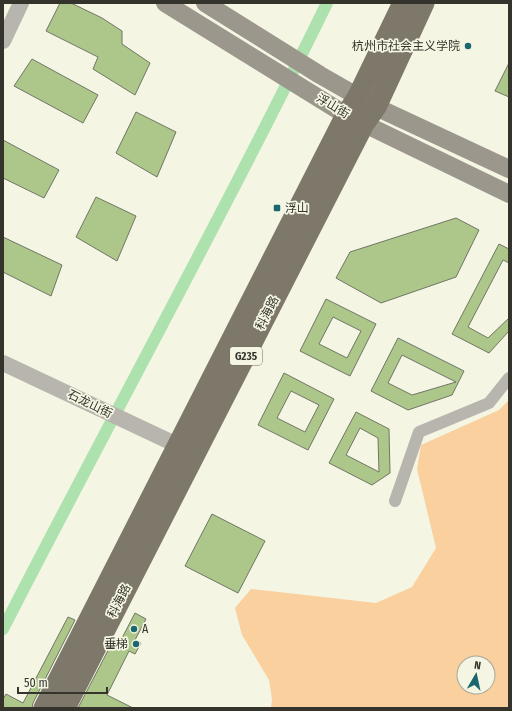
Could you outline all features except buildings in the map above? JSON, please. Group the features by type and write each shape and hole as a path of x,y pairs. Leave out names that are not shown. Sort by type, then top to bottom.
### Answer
{"highway":[{"name":"科海路","path":"44,708 346,114 358,96 403,3"},
{"name":"科海路","path":"65,708 364,124 376,107 424,3"}],"main road":[{"name":"浮山街","path":"165,3 364,124 509,194"},
{"name":"浮山街","path":"205,3 320,75 376,107 509,169"}],"street":[{"path":"3,41 21,3"},
{"name":"石龙山街","path":"3,363 177,445"},
{"path":"395,501 419,432 489,403 509,378"}],"shaded area":[{"path":"509,400 509,708 271,708 272,699 269,680 242,635 235,608 251,589 376,603 412,587 436,548 417,469 421,445 499,410"}],"waterway":[{"path":"3,629 248,160 327,3"}],"place":[{"name":"杭州市社会主义学院","path":"468,46"},
{"name":"浮山","path":"277,208"},
{"name":"A","path":"134,629"},
{"name":"垂梯","path":"136,644"}]}
